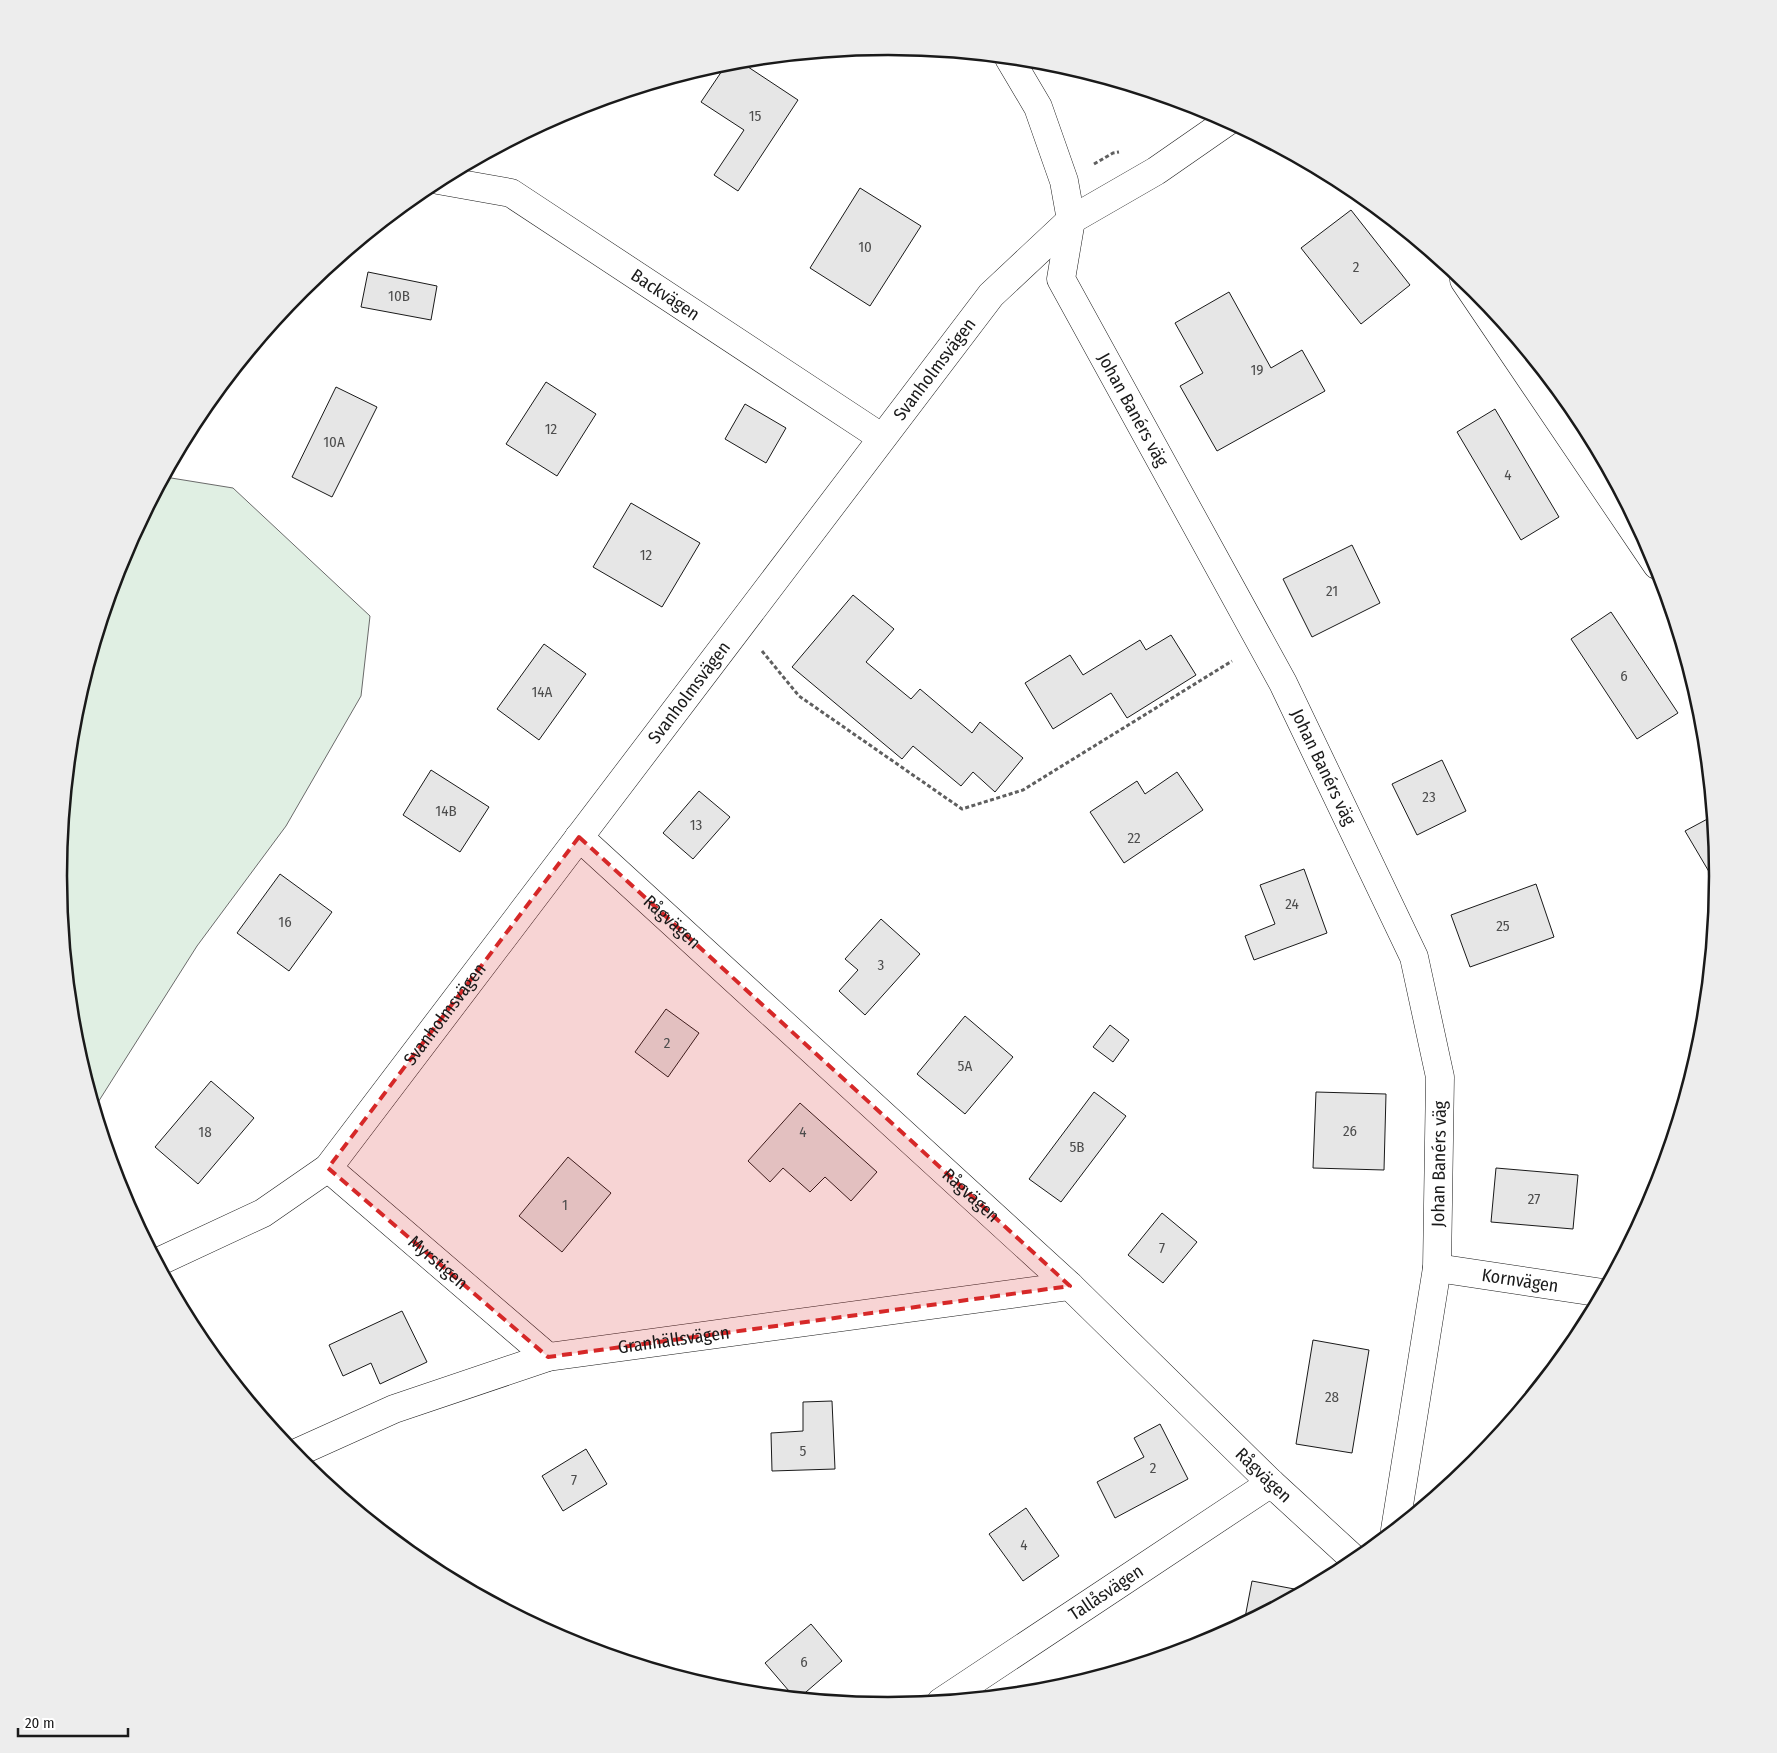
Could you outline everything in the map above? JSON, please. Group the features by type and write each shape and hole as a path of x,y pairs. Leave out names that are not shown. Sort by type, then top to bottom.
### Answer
{"street":[{"name":"Johan Banérs väg","path":"1013,65 1038,107 1064,182 1071,220 1061,280 1283,683 1414,957 1440,1077 1437,1268 1396,1522"},
{"name":"Svanholmsvägen","path":"163,1260 263,1213 328,1168 991,294 1071,220 1156,171 1221,126"},
{"name":"Backvägen","path":"450,182 512,194 881,437"},
{"path":"1490,318 1630,523"},
{"name":"Rågvägen","path":"579,837 1070,1286 1271,1483 1350,1556"},
{"name":"Myrstigen","path":"328,1168 548,1357"},
{"name":"Kornvägen","path":"1437,1268 1597,1292"},
{"name":"Granhällsvägen","path":"302,1450 394,1409 548,1357 1070,1286"},
{"name":"Tallåsvägen","path":"951,1695 1271,1483"}],"path":[{"path":"740,623 799,696 962,809 1023,790 1261,643"}],"highlighted area":[{"path":"579,837 1070,1286 548,1357 328,1168"}],"green space":[{"path":"171,478 233,488 370,616 361,696 286,826 197,946 99,1101 83,1037 74,984 69,930 67,876 74,769 83,716 95,664 111,612 130,562 152,513"}],"building":[{"path":"749,67 798,100 738,191 714,175 744,130 701,102 721,73"},
{"path":"860,188 921,226 870,306 810,268"},
{"path":"1351,210 1410,285 1361,324 1301,248"},
{"path":"368,272 437,286 431,320 361,307"},
{"path":"1229,292 1271,368 1302,350 1325,391 1217,451 1180,386 1203,373 1175,323"},
{"path":"546,382 596,414 557,476 506,444"},
{"path":"336,387 377,407 332,497 292,477"},
{"path":"745,404 786,428 766,463 725,439"},
{"path":"1495,409 1559,517 1521,540 1457,432"},
{"path":"631,503 700,543 662,607 593,567"},
{"path":"1352,545 1380,603 1312,637 1283,579"},
{"path":"853,595 894,629 866,662 911,699 920,689 972,733 980,722 1023,758 995,792 973,772 961,786 913,746 902,759 792,667"},
{"path":"1611,612 1678,713 1637,739 1571,639"},
{"path":"1171,635 1196,675 1127,718 1111,693 1053,729 1025,683 1070,655 1083,675 1140,640 1146,650"},
{"path":"544,644 586,674 539,740 497,709"},
{"path":"1442,760 1466,811 1417,835 1392,784"},
{"path":"431,770 489,807 460,852 403,815"},
{"path":"1177,772 1203,810 1124,863 1090,812 1137,781 1145,794"},
{"path":"699,791 730,817 693,859 663,833"},
{"path":"1708,819 1710,873 1685,831"},
{"path":"1304,869 1327,933 1254,960 1245,936 1275,924 1260,885"},
{"path":"280,874 332,912 289,971 237,933"},
{"path":"1536,884 1554,937 1470,967 1451,915"},
{"path":"881,919 920,954 865,1015 839,991 858,970 845,959"},
{"path":"666,1009 699,1033 668,1077 635,1052"},
{"path":"965,1016 1013,1057 965,1114 917,1074"},
{"path":"1110,1025 1129,1040 1113,1062 1093,1047"},
{"path":"211,1081 254,1118 198,1184 155,1147"},
{"path":"1094,1092 1126,1116 1061,1202 1029,1179"},
{"path":"1316,1092 1386,1094 1384,1170 1313,1168"},
{"path":"800,1103 877,1172 851,1201 825,1177 810,1192 783,1168 770,1182 748,1161"},
{"path":"568,1157 611,1193 562,1252 519,1216"},
{"path":"1496,1168 1578,1175 1573,1229 1491,1222"},
{"path":"1162,1213 1197,1242 1163,1283 1128,1255"},
{"path":"402,1311 427,1362 380,1384 371,1363 343,1376 329,1345"},
{"path":"1313,1340 1369,1350 1352,1453 1296,1444"},
{"path":"832,1401 835,1469 772,1471 771,1433 803,1431 803,1402"},
{"path":"1160,1424 1188,1479 1115,1518 1097,1482 1144,1457 1134,1438"},
{"path":"586,1449 607,1484 563,1511 542,1476"},
{"path":"1026,1508 1059,1556 1023,1581 989,1534"},
{"path":"1252,1581 1296,1589 1252,1613 1245,1616"},
{"path":"811,1624 842,1661 805,1693 790,1692 765,1663"}]}
